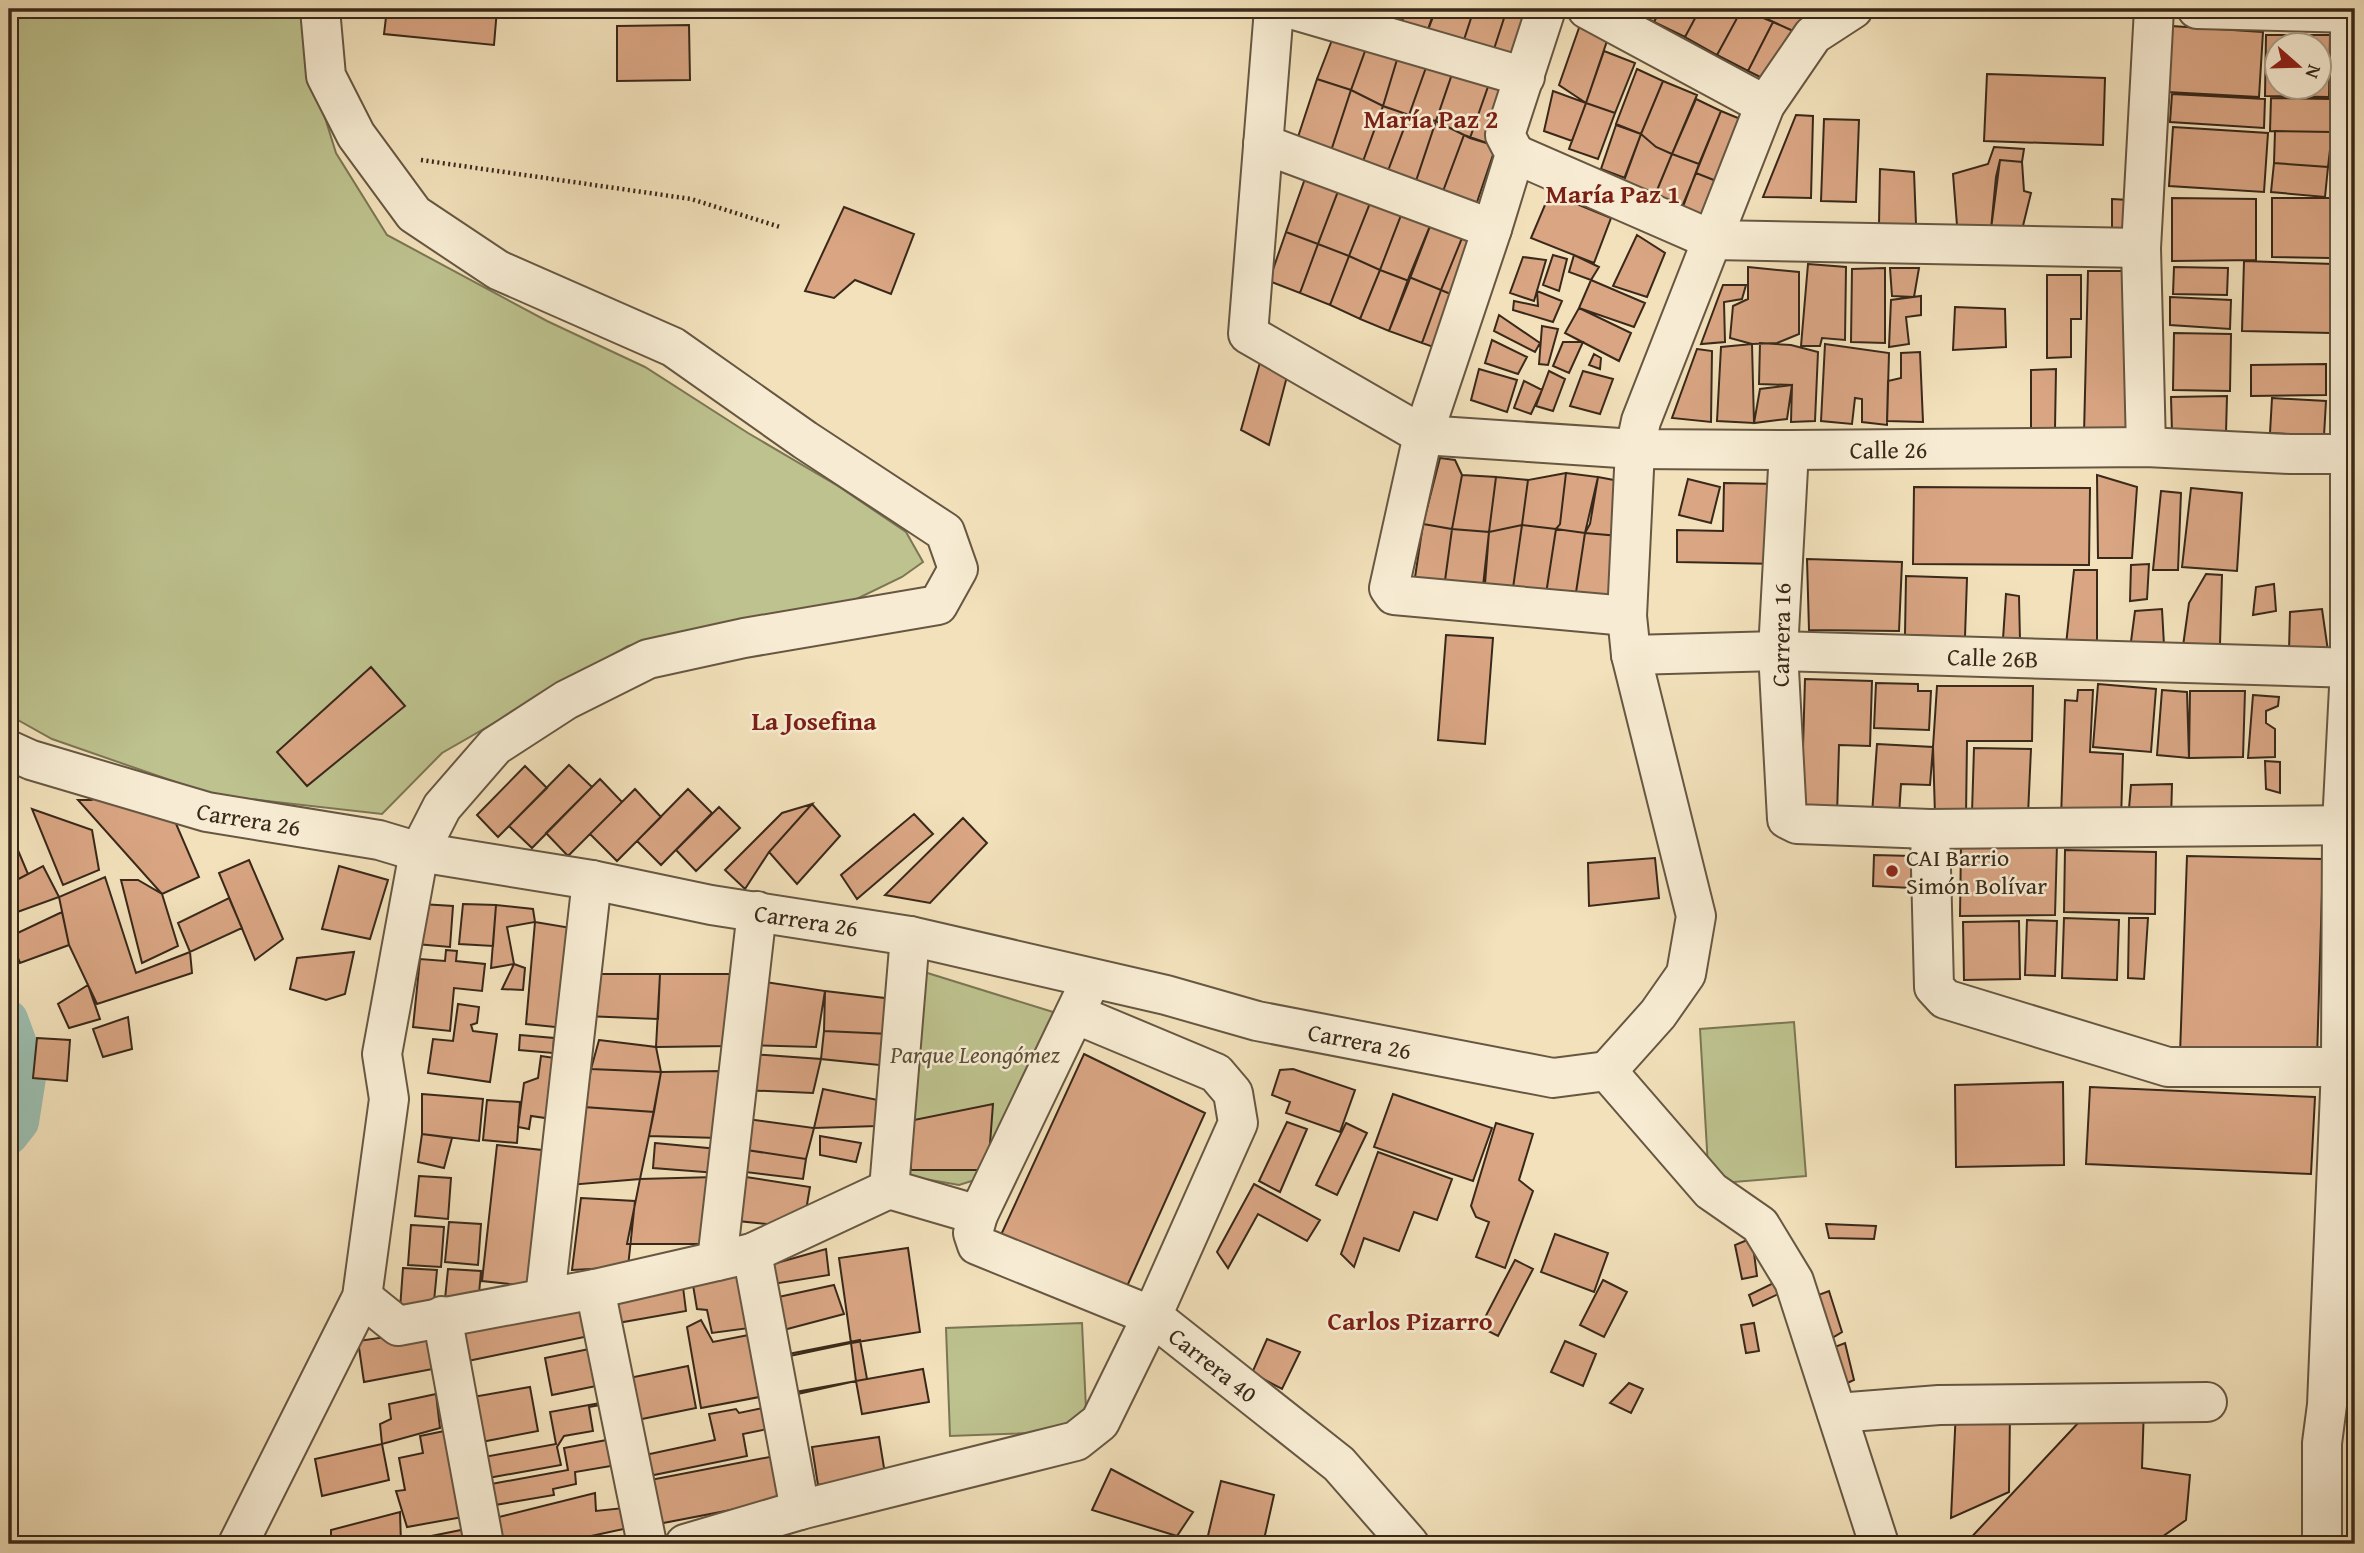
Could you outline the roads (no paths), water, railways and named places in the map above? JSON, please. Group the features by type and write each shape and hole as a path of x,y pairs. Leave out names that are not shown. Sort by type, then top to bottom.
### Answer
{"street":[{"path":"238,1544 362,1297 389,1100 382,1055 419,852 442,807 495,746 566,700 648,659 744,638 938,605 958,569 945,532 806,440 673,347 498,270 414,214 356,135 326,76 320,9"},
{"path":"1274,9 1248,334 1423,435"},
{"path":"1291,9 1525,77"},
{"path":"1546,9 1505,135 1514,154 1712,240 2141,248"},
{"path":"1587,9 1765,105"},
{"path":"1853,9 1813,35 1765,105 1641,421 1635,449 1627,616 1631,656 1696,916 1686,974 1658,1014 1607,1071 1711,1191 1760,1225 1794,1281 1880,1544"},
{"path":"2146,447 2141,248 2154,9"},
{"path":"2197,9 2352,12 2353,668 2348,1067 2341,1405 2322,1443 2322,1544"},
{"path":"1263,144 1492,229"},
{"path":"1514,154 1492,229 1423,435 1389,588 1394,595 1627,616"},
{"name":"Calle 26","path":"1423,435 1635,449 2146,447 2290,454 2353,454"},
{"name":"Carrera 16","path":"1789,450 1778,651 1787,819 1797,824 1930,829"},
{"name":"Calle 26B","path":"1631,656 1778,651 2353,668"},
{"name":"Carrera 26","path":"9,750 31,760 207,812 379,840 419,852 592,880 711,905 910,936 1166,995 1257,1021 1553,1078 1607,1071"},
{"path":"2348,1067 2168,1067 1945,999 1934,987 1930,829 2349,825"},
{"path":"545,1298 592,880"},
{"path":"757,911 735,1257 800,1510"},
{"path":"362,1297 398,1326 595,1289 735,1257 889,1189 910,936"},
{"path":"977,1230 1091,978"},
{"path":"685,1544 800,1510 1076,1441 1100,1422 1152,1316 1238,1122 1233,1093 1216,1073 1075,1014"},
{"name":"Carrera 40","path":"889,1189 1152,1316 1339,1464 1409,1544"},
{"path":"595,1289 646,1544"},
{"path":"442,1316 484,1544"},
{"path":"1837,1413 1939,1405 2207,1402"}],"waterway":[{"path":"9,1019 28,1071 20,1122 9,1136"}],"place":[{"name":"CAI Barrio Simón Bolívar","path":"1892,871"}],"district":[{"name":"María Paz 2","path":"1431,118"},
{"name":"María Paz 1","path":"1613,193"},
{"name":"La Josefina","path":"814,720"},
{"name":"Carlos Pizarro","path":"1410,1320"}],"park label":[{"name":"Parque Leongómez","path":"975,1054"}]}
